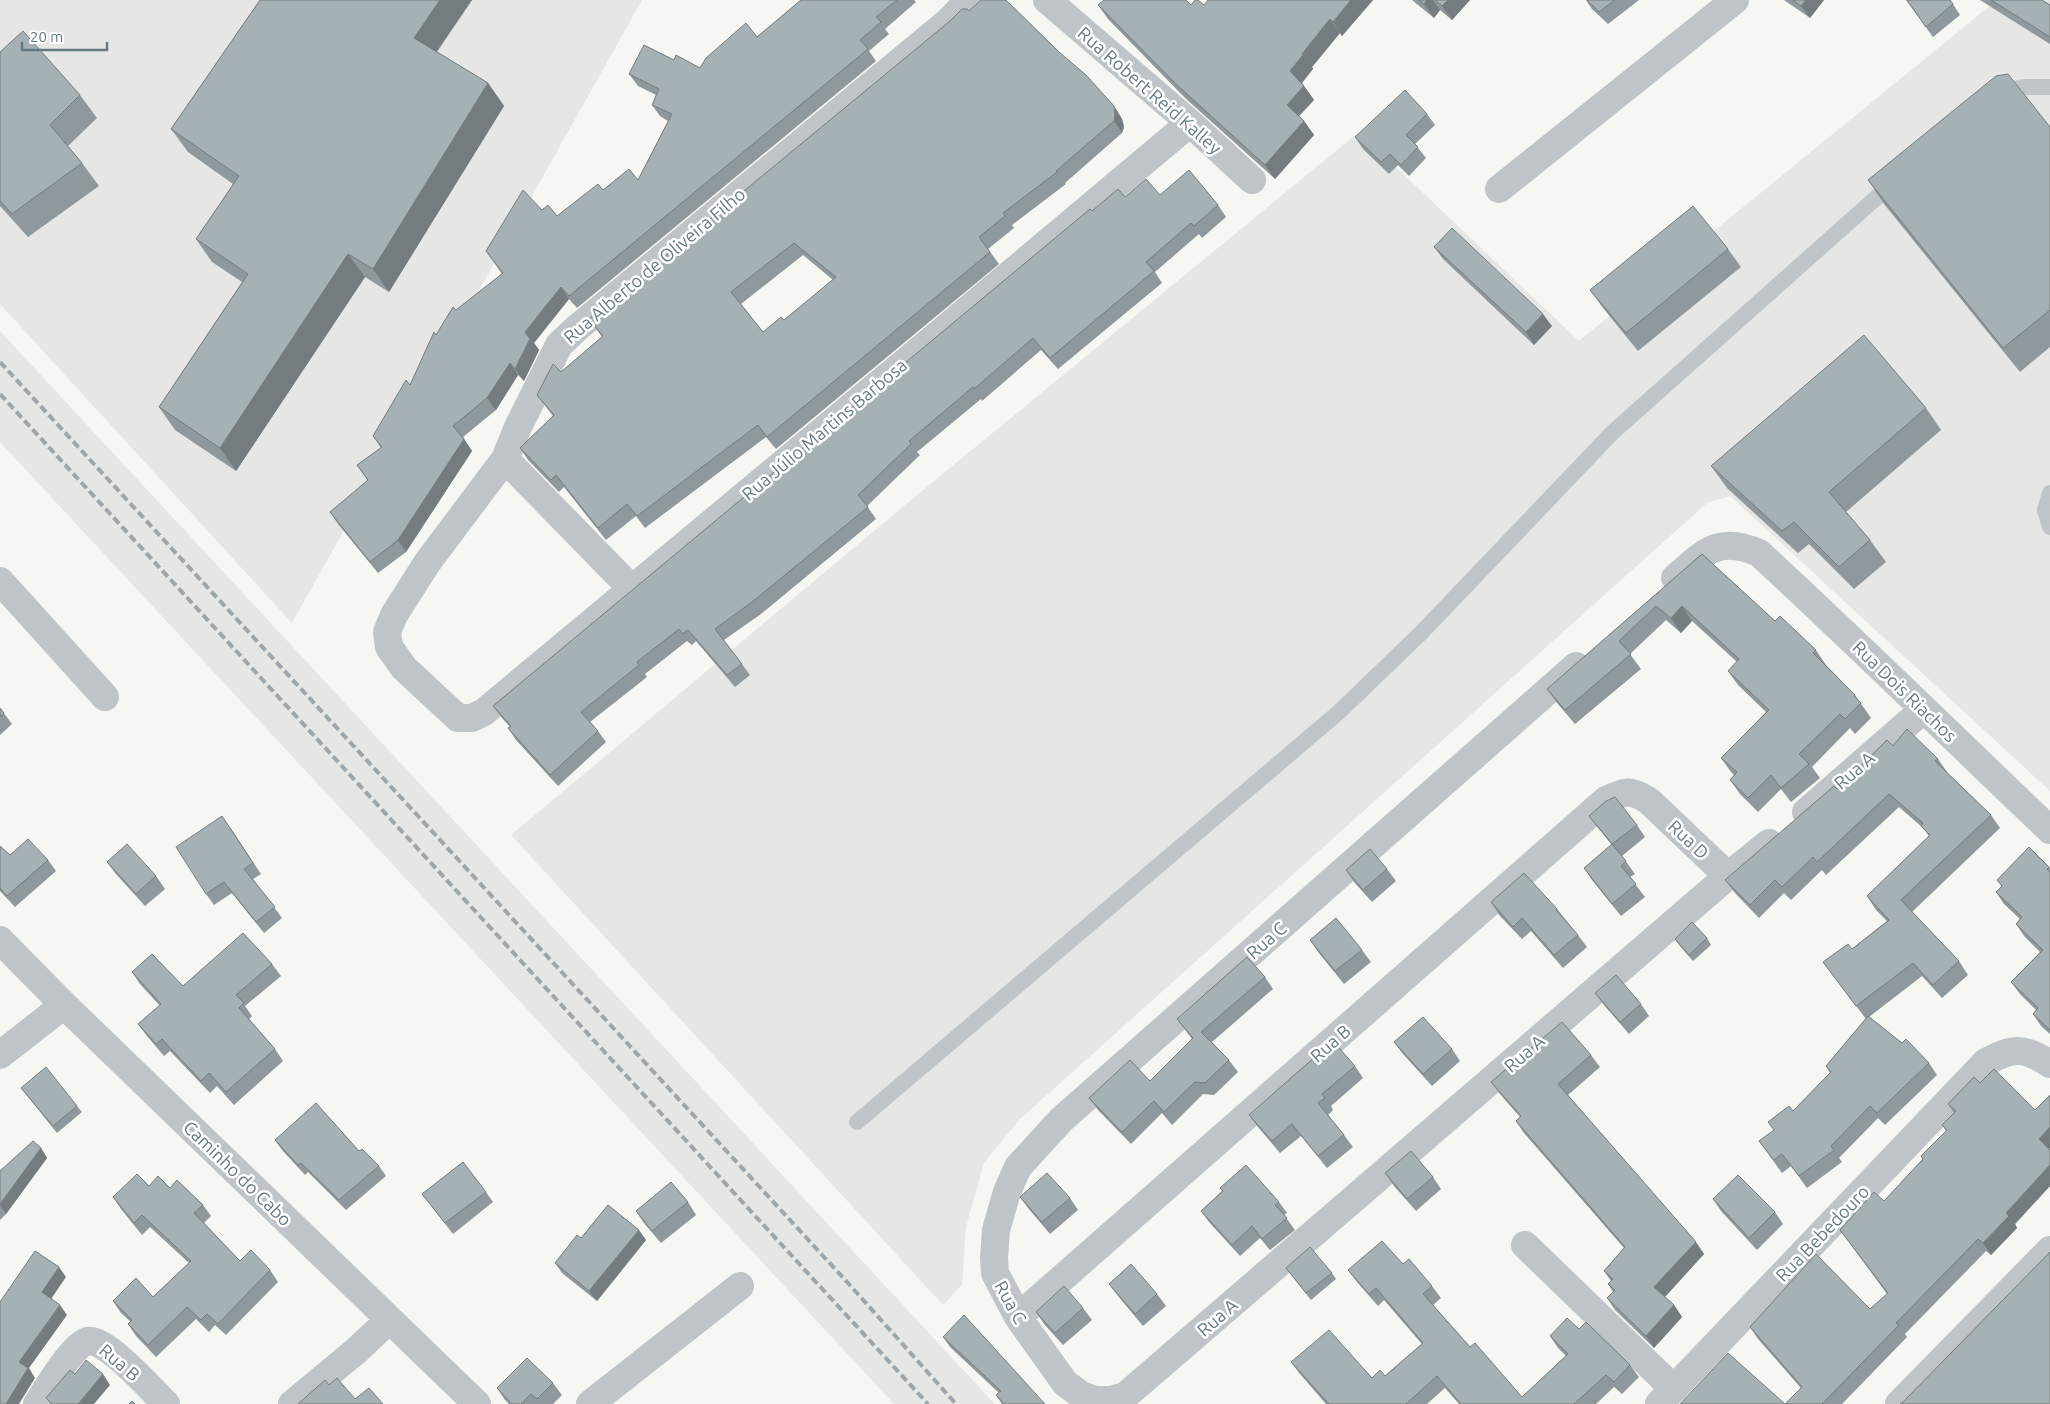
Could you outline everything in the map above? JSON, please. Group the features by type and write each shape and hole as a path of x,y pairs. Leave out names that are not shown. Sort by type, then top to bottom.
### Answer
{"street":[{"name":"Rua Alberto de Oliveira Filho","path":"452,714 404,668 389,647 387,632 394,615 427,564 505,459 518,427 559,345 577,328 949,21 969,0"},
{"name":"Rua Robert Reid Kalley","path":"1048,0 1190,123 1252,180"},
{"path":"1499,189 1735,0"},
{"name":"Rua Júlio Martins Barbosa","path":"452,714 458,718 465,719 484,712 980,301 1190,123"},
{"path":"505,459 632,589"},
{"name":"Rua Dois Riachos","path":"1653,598 1698,558 1717,547 1731,544 1744,546 1759,553 1835,623 1923,710 2050,830"},
{"path":"0,580 105,697"},
{"name":"Rua C","path":"1125,1396 1110,1400 1096,1400 1081,1395 1065,1383 1018,1317 995,1273 996,1230 1007,1192 1018,1167 1061,1120 1593,650"},
{"name":"Rua A","path":"1125,1396 1923,710"},
{"name":"Rua B","path":"1018,1317 1606,800 1621,793 1629,792 1636,793 1649,801"},
{"name":"Rua D","path":"1649,801 1728,876"},
{"name":"Caminho do Cabo","path":"0,940 64,1005 477,1404"},
{"path":"0,1055 64,1005"},
{"name":"Rua Bebedouro","path":"1667,1396 1986,1062 2004,1052 2020,1050 2034,1054 2050,1064"},
{"path":"1525,1245 1667,1396"},
{"path":"1899,1404 2050,1250"},
{"path":"590,1404 740,1286"},
{"path":"292,1404 356,1351 389,1320"},
{"name":"Rua B","path":"37,1404 60,1367 84,1342 90,1340 98,1342 120,1359 166,1404"}],"lane":[{"path":"1985,99 2001,91 2024,87 2050,87"},
{"path":"857,1122 1339,712 1421,633 1613,432 1906,171"},
{"path":"2050,493 2045,510 2050,527"}],"shaded area":[{"path":"0,0 642,0 292,623 0,304"},
{"path":"1997,0 2050,0 2050,791 1730,496 1707,503 1019,1120 984,1163 966,1227 962,1285 943,1305 511,835 911,500 1359,132 1579,341"},
{"path":"0,331 994,1404 894,1404 0,442"}],"building":[{"path":"260,0 440,0 414,38 488,83 373,269 348,254 220,448 159,407 248,274 196,239 239,176 171,129"},
{"path":"801,0 897,0 876,17 881,22 860,40 868,49 569,296 561,287 525,332 530,339 515,369 510,363 487,398 453,426 464,439 398,540 370,562 330,512 368,480 357,465 382,447 373,436 406,380 410,385 434,332 436,335 453,307 456,310 503,273 486,251 523,190 542,210 548,205 557,216 598,184 603,190 629,169 638,180 672,114 652,105 659,89 629,74 644,45 674,60 676,55 700,68 706,58 746,23 757,37"},
{"path":"981,0 1006,0 1059,52 1086,75 1114,106 1114,121 1057,172 1003,213 1005,216 979,237 990,252 767,437 758,425 637,516 627,504 598,528 556,475 551,480 520,448 554,415 537,395 553,364 561,372 603,336 589,319 950,21 962,9 969,11","holes":["794,243 836,277 784,320 781,317 763,332 731,292"]},
{"path":"1104,0 1186,0 1191,5 1195,0 1198,0 1204,5 1208,0 1351,0 1333,22 1330,19 1290,71 1304,86 1287,105 1304,121 1265,165 1176,84 1098,5"},
{"path":"1419,0 1427,0 1424,4"},
{"path":"1435,0 1448,0 1442,6"},
{"path":"1587,0 1615,0 1599,12"},
{"path":"1793,0 1806,0 1801,6"},
{"path":"1907,0 1950,0 1953,4 1926,27"},
{"path":"1991,0 2042,0 2050,5 2050,37"},
{"path":"23,31 80,95 50,125 82,163 12,214 0,201 0,52"},
{"path":"2008,74 2050,127 2050,310 2003,348 1868,180 1996,76"},
{"path":"1405,90 1427,114 1406,135 1418,147 1401,165 1390,154 1381,162 1355,137"},
{"path":"1189,170 1218,205 1194,226 1191,223 1146,262 1154,271 1050,358 1033,338 974,389 973,387 909,441 911,444 858,495 868,507 752,602 715,629 742,664 727,675 688,630 683,634 679,629 637,662 639,665 581,712 598,731 550,775 508,728 511,726 493,706 1090,209 1092,211 1118,189 1125,197 1146,179 1160,195"},
{"path":"1693,206 1728,249 1626,333 1590,290"},
{"path":"1452,228 1543,314 1526,332 1434,247"},
{"path":"1864,335 1926,408 1829,492 1870,540 1839,567 1794,522 1782,531 1711,466"},
{"path":"1702,554 1775,621 1780,616 1816,650 1813,653 1861,703 1845,719 1840,714 1799,754 1809,764 1781,788 1771,775 1748,798 1730,780 1737,772 1721,758 1769,710 1728,671 1739,659 1682,606 1671,618 1656,606 1619,641 1631,654 1565,710 1547,689"},
{"path":"0,708 4,713 0,717"},
{"path":"1907,729 1938,759 1935,761 1991,815 1901,900 1959,961 1933,985 1913,963 1856,1006 1823,962 1848,944 1852,949 1889,920 1867,896 1930,835 1921,826 1923,823 1889,794 1817,862 1813,857 1782,887 1775,880 1750,905 1725,880 1834,786 1837,789 1887,740 1893,746"},
{"path":"1615,797 1637,825 1612,844 1589,816 1606,801"},
{"path":"222,816 253,863 244,869 275,907 256,922 224,882 206,894 176,847"},
{"path":"28,839 48,860 7,896 0,888 0,846 10,855"},
{"path":"127,844 156,876 136,894 107,862"},
{"path":"1612,844 1626,861 1621,866 1636,884 1612,904 1584,868"},
{"path":"2029,847 2049,867 2047,869 2050,872 2050,1030 2033,1014 2038,1008 2011,982 2043,950 2016,924 2022,917 1996,892 2002,886 1997,880"},
{"path":"1370,849 1387,869 1363,890 1346,870"},
{"path":"1524,873 1578,935 1554,955 1522,918 1513,927 1491,902"},
{"path":"1336,918 1362,950 1335,971 1310,940"},
{"path":"1692,922 1707,938 1689,955 1675,939"},
{"path":"243,933 272,964 236,995 244,1003 239,1008 275,1049 226,1092 209,1073 201,1081 162,1039 156,1044 138,1024 161,1004 132,972 152,954 183,986"},
{"path":"1247,957 1265,977 1201,1032 1229,1060 1205,1083 1195,1082 1164,1112 1154,1101 1122,1132 1089,1098 1130,1060 1150,1081 1193,1038 1177,1019"},
{"path":"1616,975 1641,1004 1620,1022 1595,993"},
{"path":"1868,1016 1902,1043 1906,1039 1929,1063 1877,1113 1870,1106 1831,1146 1834,1150 1799,1176 1782,1154 1774,1160 1759,1141 1774,1130 1768,1122 1789,1106 1793,1111 1831,1072 1826,1066"},
{"path":"1423,1017 1452,1049 1423,1074 1394,1042"},
{"path":"1562,1022 1591,1055 1558,1084 1696,1242 1654,1287 1674,1305 1646,1336 1607,1298 1615,1290 1608,1284 1613,1279 1604,1271 1625,1247 1516,1121 1521,1116 1491,1082"},
{"path":"1333,1041 1355,1066 1322,1094 1325,1098 1318,1103 1344,1135 1318,1156 1292,1124 1272,1141 1249,1115"},
{"path":"46,1067 77,1106 53,1126 21,1088"},
{"path":"1994,1069 2035,1110 2050,1095 2050,1127 2039,1139 2050,1150 2050,1165 2006,1213 2009,1216 1983,1243 1978,1239 1896,1323 1899,1325 1822,1404 1785,1404 1802,1387 1750,1327 1816,1254 1870,1309 1888,1293 1840,1230 1874,1192 1884,1201 1923,1159 1921,1156 1947,1130 1942,1125 1956,1111 1948,1104 1974,1077 1980,1083"},
{"path":"316,1103 359,1151 362,1149 379,1166 339,1200 301,1163 298,1165 275,1140"},
{"path":"33,1141 41,1148 0,1204 0,1171"},
{"path":"1411,1151 1433,1177 1407,1199 1385,1173"},
{"path":"463,1162 486,1192 445,1223 422,1194"},
{"path":"1246,1165 1279,1202 1275,1205 1287,1218 1262,1239 1252,1226 1232,1245 1201,1211 1223,1191 1220,1188"},
{"path":"1047,1173 1070,1198 1042,1222 1020,1197"},
{"path":"137,1174 149,1186 158,1176 170,1188 177,1180 203,1205 194,1213 240,1261 251,1250 270,1270 218,1324 207,1314 201,1320 187,1307 148,1345 128,1324 132,1320 113,1301 136,1278 153,1297 191,1261 142,1215 134,1223 113,1197"},
{"path":"1738,1175 1775,1212 1749,1238 1713,1199"},
{"path":"671,1182 688,1202 652,1231 636,1211"},
{"path":"608,1205 639,1230 589,1291 555,1263 577,1235 581,1238"},
{"path":"1382,1241 1403,1264 1409,1259 1432,1286 1423,1294 1470,1347 1475,1343 1522,1397 1568,1354 1550,1336 1567,1318 1579,1329 1586,1322 1630,1365 1614,1382 1606,1375 1574,1404 1461,1404 1437,1376 1406,1404 1329,1404 1291,1362 1329,1330 1372,1378 1380,1370 1385,1376 1423,1343 1376,1288 1369,1294 1348,1270"},
{"path":"1310,1247 1332,1273 1306,1293 1286,1268"},
{"path":"35,1251 59,1267 42,1292 60,1305 19,1362 28,1368 6,1404 0,1404 0,1302"},
{"path":"2050,1252 2050,1404 1900,1404 1902,1403"},
{"path":"1131,1264 1157,1294 1135,1314 1109,1284"},
{"path":"1064,1286 1083,1308 1055,1333 1036,1312"},
{"path":"964,1315 1045,1404 1004,1404 996,1395 1001,1391 943,1337"},
{"path":"1728,1353 1785,1404 1680,1404"},
{"path":"527,1358 553,1383 537,1399 531,1394 521,1404 512,1404 497,1388"},
{"path":"86,1360 103,1374 78,1404 52,1404 46,1398 70,1370 75,1374"},
{"path":"337,1378 355,1399 369,1388 383,1404 298,1404 325,1380 329,1385"}],"railway":[{"path":"0,362 848,1283 956,1404"},
{"path":"0,394 928,1404"}]}
